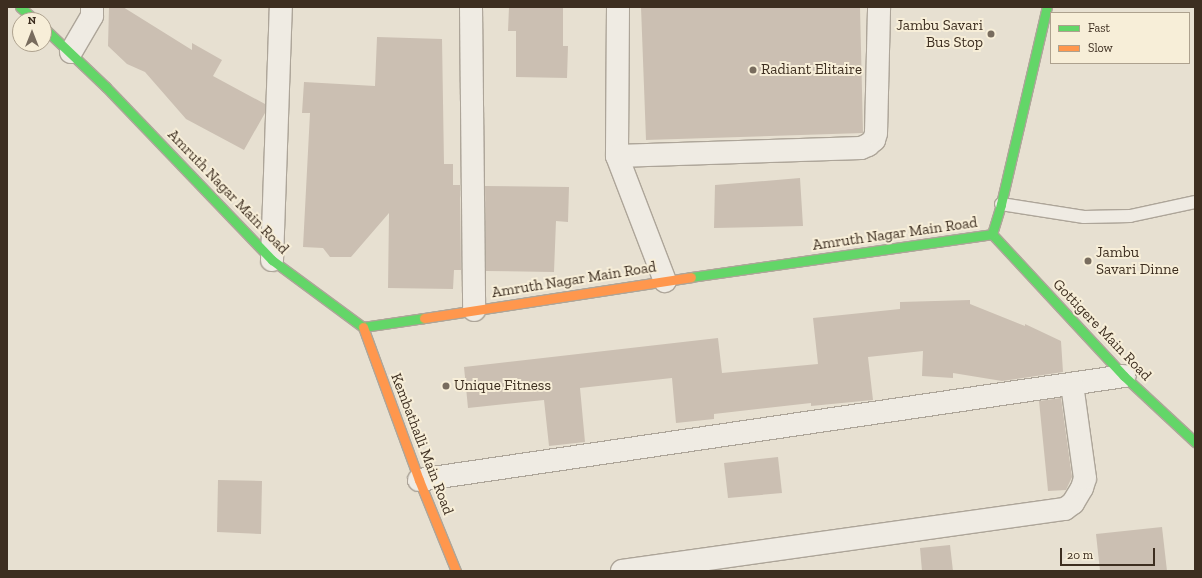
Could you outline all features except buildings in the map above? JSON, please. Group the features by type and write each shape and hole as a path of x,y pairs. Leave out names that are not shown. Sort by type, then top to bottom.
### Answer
{"main road":[{"name":"Amruth Nagar Main Road","path":"52,35 71,52 272,260 363,327 665,280 992,234 1001,204 1047,7"},
{"name":"Gottigere Main Road","path":"992,234 1124,376 1195,442"},
{"name":"Kembathalli Main Road","path":"363,327 418,480 456,571"}],"street":[{"path":"71,52 92,16 92,7"},
{"path":"272,260 281,7"},
{"path":"471,7 474,310"},
{"path":"618,7 617,156 665,280"},
{"path":"617,156 861,148 868,145 874,140 876,133 879,7"},
{"path":"418,480 1124,376"},
{"path":"622,571 1065,509 1073,502 1082,488 1085,478 1072,384"}],"lane":[{"path":"1001,204 1084,217 1130,216 1195,202"}],"traffic: fast":[{"path":"20,7 26,12"},
{"path":"992,234 1001,204 1047,7"},
{"path":"52,36 106,87 272,260 363,327 424,318"},
{"path":"691,277 992,234"},
{"path":"992,234 1124,376 1195,442"}],"traffic: slow":[{"path":"424,318 691,277"},
{"path":"363,327 419,480 456,571"}],"place":[{"name":"Jambu Savari Bus Stop","path":"991,34"},
{"name":"Radiant Elitaire","path":"753,70"},
{"name":"Jambu Savari Dinne","path":"1088,261"},
{"name":"Unique Fitness","path":"446,386"}]}
